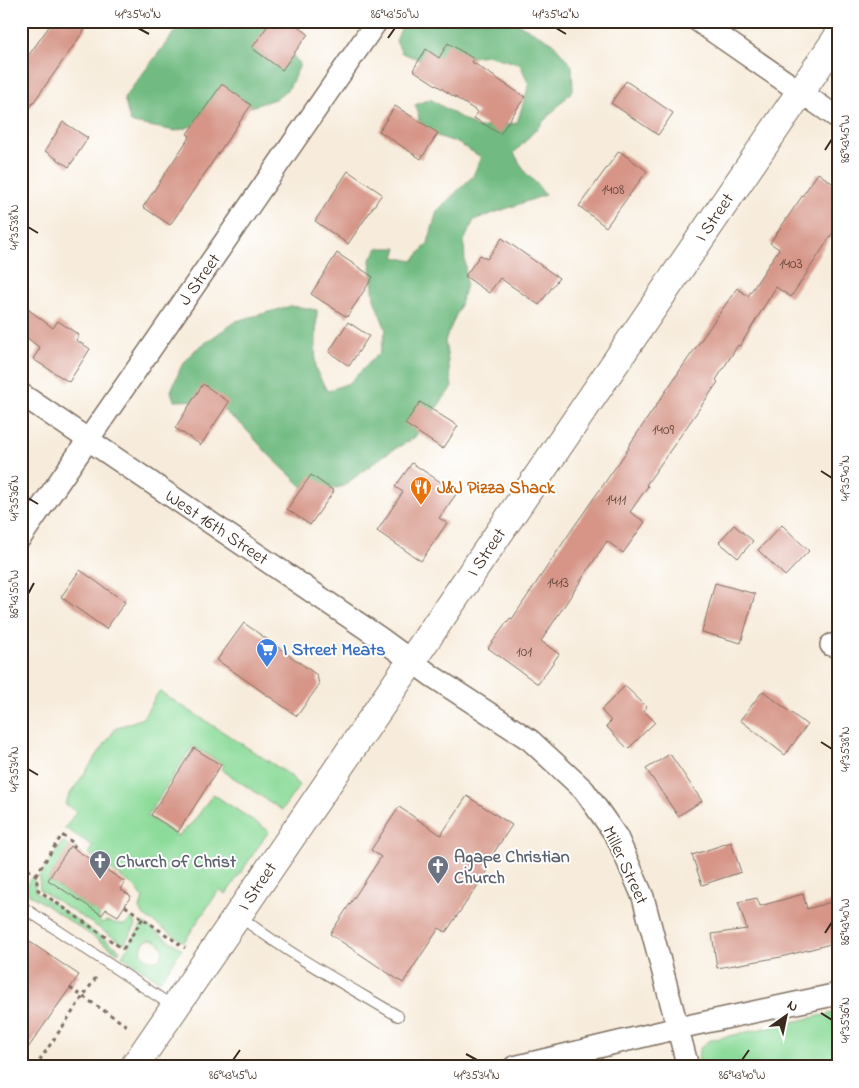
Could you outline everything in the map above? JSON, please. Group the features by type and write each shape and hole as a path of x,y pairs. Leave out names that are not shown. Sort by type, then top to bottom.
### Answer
{"street":[{"name":"J Street","path":"21,537 377,21"},
{"path":"698,21 838,118"},
{"name":"I Street","path":"134,1067 838,37"},
{"name":"West 16th Street","path":"21,394 412,660"},
{"name":"Miller Street","path":"412,660 432,676 530,740 584,790 617,837 643,897 688,1067"},
{"path":"514,1067 678,1028 838,994"}],"lane":[{"path":"21,906 174,1007"},
{"path":"238,915 257,930 398,1016"}],"path":[{"path":"73,848 75,844 62,835 36,875 38,890 123,949"},
{"path":"21,864 36,875"},
{"path":"125,906 185,948"},
{"path":"111,966 142,918"},
{"path":"35,1067 95,979 95,973"},
{"path":"70,988 131,1028"}],"green space":[{"path":"183,21 268,21 300,65 289,88 275,99 176,131 133,123 130,121 124,98"},
{"path":"404,21 513,21 552,42 572,66 573,90 514,153 525,172 545,195 474,220 464,241 466,285 459,308 445,341 452,387 414,438 386,454 343,486 311,495 268,454 242,425 210,400 174,401 171,391 181,367 195,350 236,321 291,306 317,310 315,368 327,391 349,383 380,352 386,330 374,299 370,260 378,248 397,248 394,257 413,261 428,243 437,211 473,176 481,157 458,143 420,130 418,112 415,105 430,99 478,128 517,123 529,85 520,64 486,55 429,63 402,53 396,41"},
{"path":"159,691 290,775 299,786 282,810 222,770 224,765 193,746 147,816 178,836 194,821 213,794 269,831 226,894 219,890 184,942 144,916 140,909 143,898 135,887 88,853 93,846 65,828 76,812 65,804 70,794 116,728 143,718"},
{"path":"63,842 70,847 48,880 99,914 101,923 106,921 125,925 132,919 134,920 135,927 124,944 40,890 39,877"},
{"path":"31,878 34,878 36,892 120,950 118,953 29,894 26,887"},
{"path":"143,923 182,949 160,981 122,956","holes":["151,939 158,942 163,948 159,959 150,960 146,958 142,953 142,946 145,941"]},
{"path":"838,1012 838,1067 700,1067 699,1050 711,1040"}],"building":[{"path":"53,21 91,21 21,120 21,66"},
{"path":"271,21 291,21 308,34 282,70 252,48"},
{"path":"448,43 474,59 472,62 525,97 500,134 474,118 478,112 413,70 426,49 439,58"},
{"path":"626,81 673,113 658,135 611,103"},
{"path":"222,84 251,105 170,225 143,207 190,136 187,134"},
{"path":"395,106 438,133 421,159 379,131"},
{"path":"63,122 88,138 69,167 45,151"},
{"path":"619,151 647,171 606,227 579,206"},
{"path":"348,171 382,194 348,244 315,221"},
{"path":"818,173 838,187 838,225 791,297 776,287 740,346 738,345 716,380 718,382 646,485 648,486 630,512 645,522 623,553 607,541 541,641 559,654 538,684 488,648 510,618 512,619 737,288 748,296 779,249 770,243"},
{"path":"502,238 559,278 539,305 500,278 489,293 465,276 480,255 487,259"},
{"path":"337,253 373,277 347,317 311,294"},
{"path":"21,304 53,328 58,321 79,335 76,340 90,349 69,382 33,359 40,348 21,333"},
{"path":"348,322 369,336 349,366 329,352"},
{"path":"203,384 229,402 201,445 175,428"},
{"path":"420,402 458,426 443,449 405,424"},
{"name":"J&J Pizza Shack","path":"412,463 457,493 439,518 447,523 421,561 377,531 403,492 395,487"},
{"path":"311,475 334,491 310,525 287,509"},
{"path":"734,525 753,541 738,558 719,542"},
{"path":"782,525 809,551 785,576 758,550"},
{"path":"80,570 125,602 106,629 61,597"},
{"path":"715,583 755,594 741,643 702,632"},
{"name":"I Street Meats","path":"244,623 317,675 319,685 297,716 217,660"},
{"path":"625,686 647,707 644,711 655,722 628,749 606,726 611,721 601,710"},
{"path":"763,691 807,725 785,755 740,720"},
{"path":"194,748 221,765 178,832 151,815"},
{"path":"670,754 702,801 678,816 646,769"},
{"name":"Agape Christian Church","path":"467,796 512,825 485,866 489,869 446,932 439,928 403,983 330,934 381,857 371,850 399,807 441,835"},
{"path":"731,842 741,872 702,885 692,855"},
{"path":"70,846 125,882 120,889 131,896 118,916 106,909 102,915 48,880"},
{"path":"803,894 807,909 838,900 838,942 781,957 717,968 712,934 747,929 738,902 757,898 760,906"},
{"path":"21,936 79,975 21,1058"}],"place":[{"name":"J&J Pizza Shack","path":"421,506"},
{"name":"I Street Meats","path":"267,668"},
{"name":"Church of Christ","path":"100,880"},
{"name":"Agape Christian Church","path":"438,885"}]}
